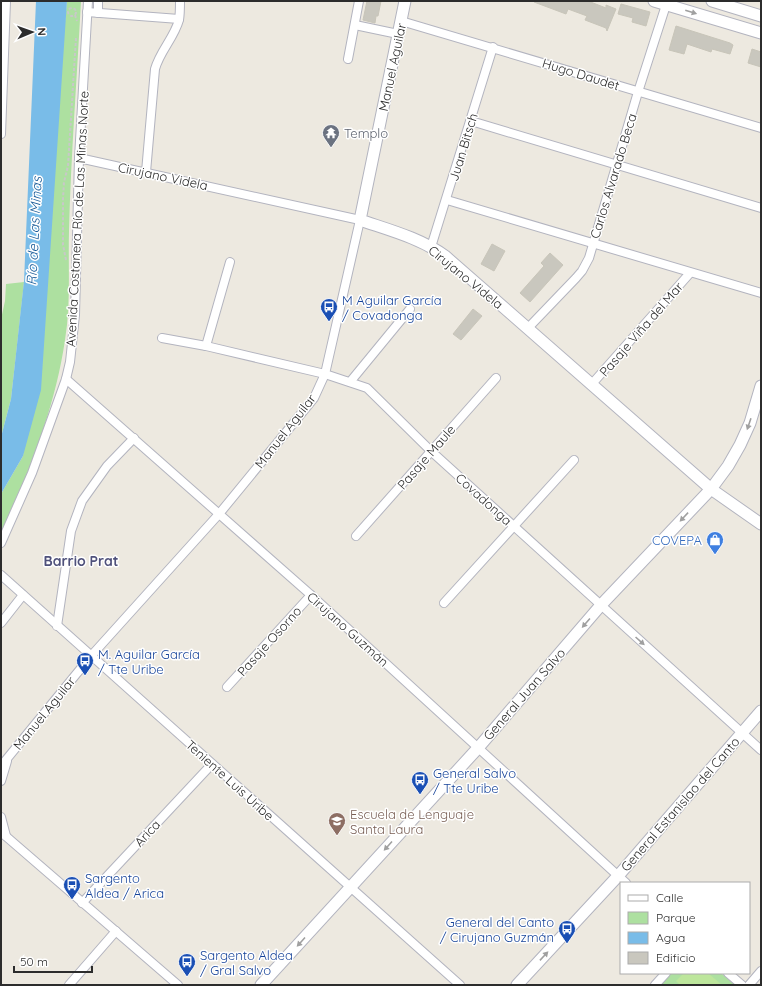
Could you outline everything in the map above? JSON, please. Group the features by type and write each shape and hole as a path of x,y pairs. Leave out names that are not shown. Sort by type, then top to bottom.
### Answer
{"street":[{"path":"1,134 6,1"},
{"name":"Avenida Costanera Río de Las Minas Norte","path":"1,543 32,474 66,379 72,343 75,315 79,158 88,1"},
{"path":"98,1 98,12"},
{"path":"146,172 155,69 159,56 174,32 179,19 180,1"},
{"path":"348,59 359,1"},
{"name":"Manuel Aguilar","path":"1,766 91,656 219,514 314,398 325,374 360,220 405,1"},
{"path":"654,1 761,33"},
{"path":"712,1 761,16"},
{"name":"Carlos Alvarado Beca","path":"528,328 582,272 589,258 638,92 666,5"},
{"path":"87,12 179,19"},
{"name":"Hugo Daudet","path":"401,21 493,47 761,128"},
{"path":"355,25 398,34"},
{"name":"Juan Bitsch","path":"431,247 447,200 493,47"},
{"path":"471,121 761,208"},
{"name":"Cirujano Videla","path":"79,158 360,220 417,240 431,247 454,264 711,489 761,524"},
{"path":"447,200 761,293"},
{"path":"206,346 230,262"},
{"name":"Pasaje Viña del Mar","path":"591,385 690,273"},
{"path":"350,382 410,309"},
{"name":"Covadonga","path":"162,338 206,346 325,374 367,388 432,452 761,750"},
{"name":"Pasaje Maule","path":"356,536 496,378"},
{"name":"Cirujano Guzmán","path":"66,379 311,595 622,879"},
{"name":"General Juan Salvo","path":"262,985 478,748 601,605 711,489 728,466 740,446 750,423 761,386"},
{"path":"57,626 71,531 82,501 107,466 134,438"},
{"path":"444,603 574,460"},
{"name":"Teniente Luis Uribe","path":"1,575 460,985"},
{"name":"Pasaje Osorno","path":"227,687 311,595"},
{"path":"1,623 24,596"},
{"name":"General Estanislao del Canto","path":"517,985 622,879 742,732 761,711"},
{"name":"Manuel Aguilar","path":"1,782 8,756"},
{"name":"Arica","path":"82,902 212,764"},
{"path":"1,817 2,836 82,902 178,985"},
{"path":"69,985 116,932"},
{"path":"749,985 761,971"},
{"path":"655,985 665,974"},
{"path":"729,974 742,985"}],"path":[{"path":"75,15 69,15 68,11 75,8 77,20 76,28"},
{"path":"66,264 63,245 63,199 64,182 68,166 76,35"}],"green space":[{"path":"67,1 81,1 71,173 69,299 67,326 61,365 48,415 31,464 1,535 1,494 23,456"},
{"path":"24,282 11,399 1,437 1,319 5,301 6,284"},
{"path":"669,974 722,974 735,985 660,985"},
{"path":"683,974 709,974 722,985 680,985 676,981"}],"water":[{"name":"Río de Las Minas","path":"36,1 67,1 41,390 23,456 1,494 1,437 11,399 24,281"}],"building":[{"path":"367,1 381,1 375,23 363,20"},
{"path":"534,1 588,1 606,8 606,5 616,9 607,31 606,28 585,20 587,16 568,9 566,14"},
{"path":"621,4 650,12 646,26 632,22 633,18 618,14"},
{"path":"676,26 730,43 733,45 730,54 712,49 711,52 687,44 684,54 669,50"},
{"path":"752,49 761,52 761,67 748,63"},
{"path":"492,244 505,251 494,271 481,264"},
{"path":"550,253 563,265 530,302 520,293 544,266 541,263"},
{"path":"473,309 482,316 461,340 453,334"}],"place":[{"name":"Templo","path":"331,148"},
{"name":"M Aguilar García / Covadonga","path":"329,322"},
{"name":"COVEPA","path":"715,555"},
{"name":"M. Aguilar García / Tte Uribe","path":"85,676"},
{"name":"General Salvo / Tte Uribe","path":"420,795"},
{"name":"Escuela de Lenguaje Santa Laura","path":"337,836"},
{"name":"Sargento Aldea / Arica","path":"72,900"},
{"name":"General del Canto / Cirujano Guzmán","path":"567,944"},
{"name":"Sargento Aldea / Gral Salvo","path":"187,977"}],"district":[{"name":"Barrio Prat","path":"81,561"}]}
